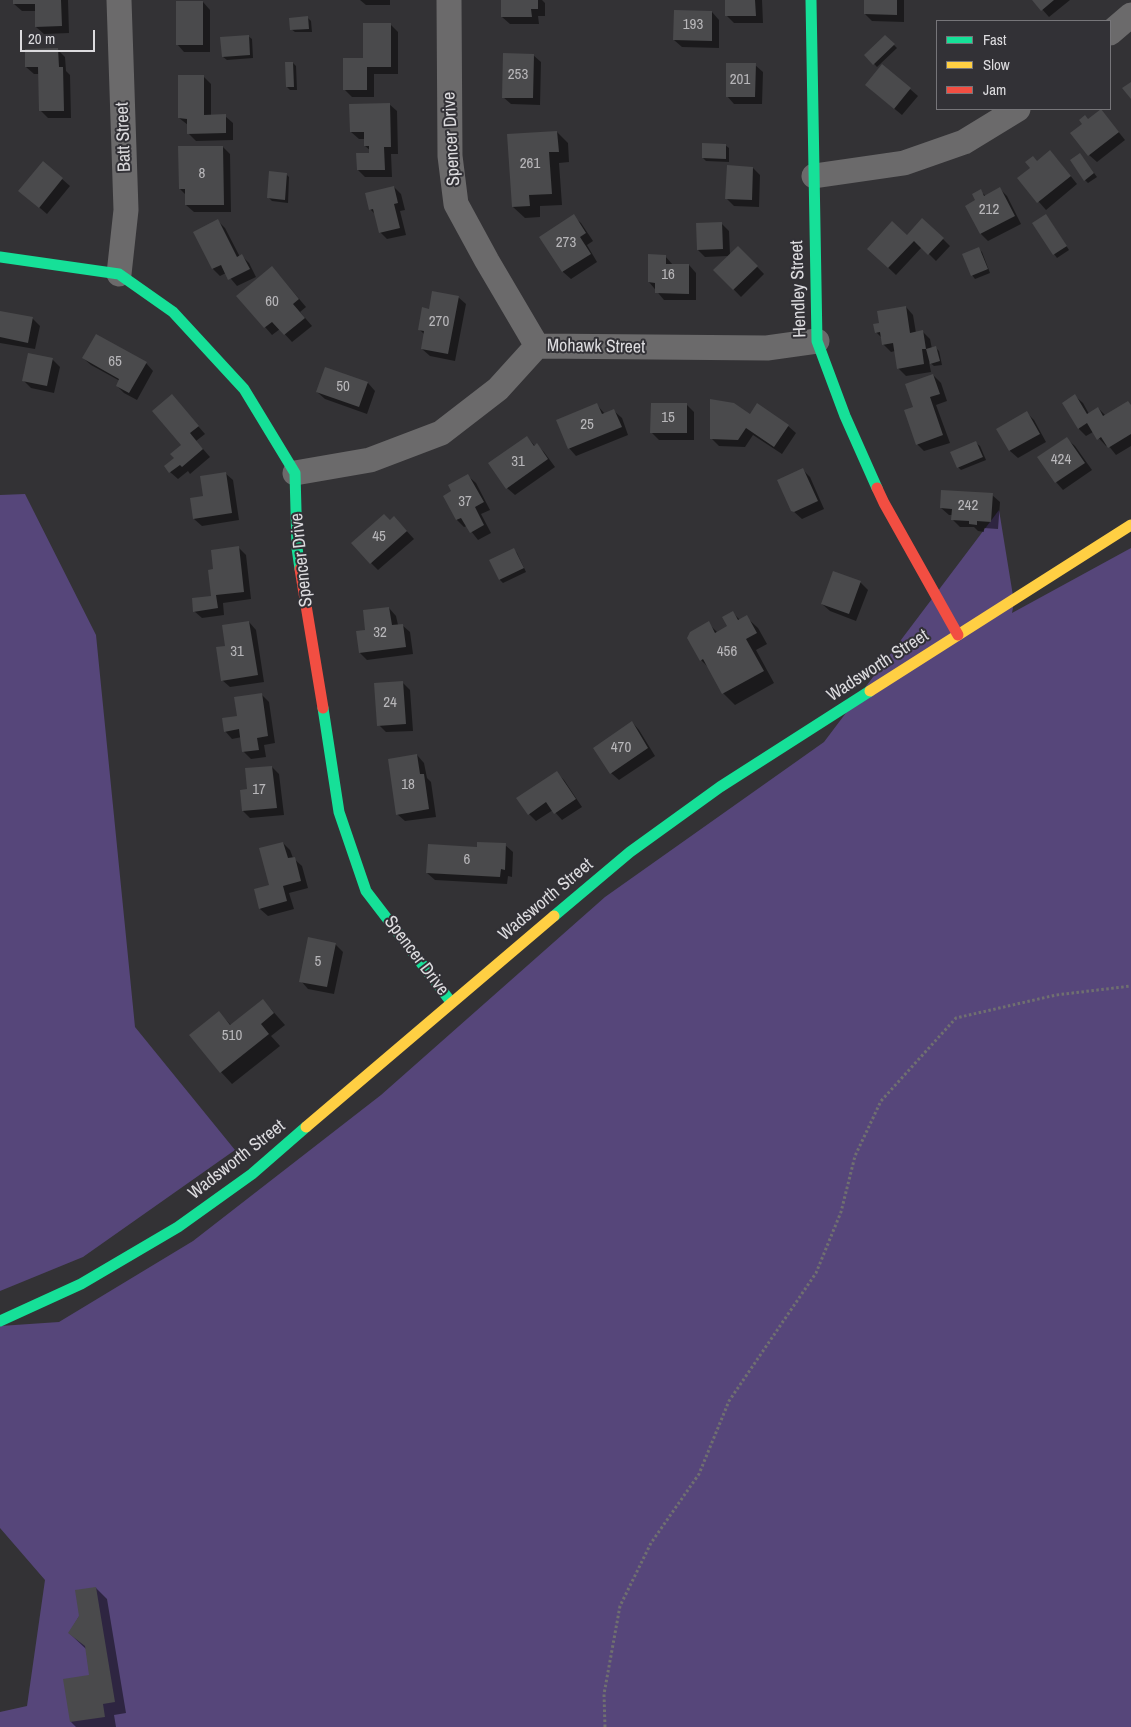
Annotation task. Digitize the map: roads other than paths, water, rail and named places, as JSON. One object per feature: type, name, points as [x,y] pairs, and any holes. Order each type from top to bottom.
[{"type":"street","name":"Batt Street","points":[[119,0],[126,210],[119,274]]},
{"type":"street","name":"Spencer Drive","points":[[449,0],[450,156],[456,204],[486,261],[537,346]]},
{"type":"street","name":"Hendley Street","points":[[811,0],[816,341],[844,416],[884,503],[958,635]]},
{"type":"street","points":[[1111,32],[1131,15]]},
{"type":"street","points":[[814,176],[904,163],[964,142],[1016,110]]},
{"type":"street","name":"Spencer Drive","points":[[0,257],[119,274],[173,312],[244,389],[295,473],[297,548],[339,812],[366,891],[451,1002]]},
{"type":"street","name":"Mohawk Street","points":[[295,473],[370,460],[441,433],[498,388],[537,346],[767,348],[816,341]]},
{"type":"street","name":"Wadsworth Street","points":[[0,1321],[81,1284],[178,1228],[252,1174],[451,1002],[630,852],[720,788],[1131,525]]}]
